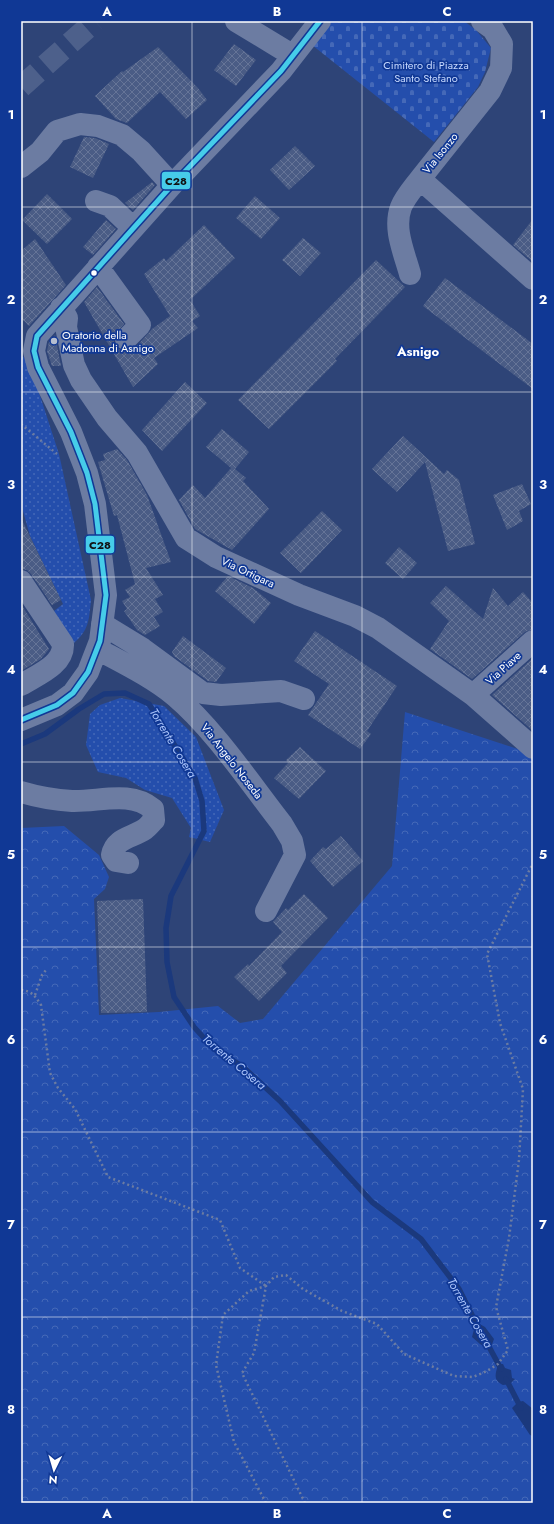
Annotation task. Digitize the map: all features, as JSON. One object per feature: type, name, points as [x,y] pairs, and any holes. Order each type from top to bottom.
[{"type":"street","points":[[236,21],[292,55]]},
{"type":"street","points":[[21,720],[57,705],[73,693],[88,672],[100,641],[106,594],[95,504],[87,474],[71,432],[38,367],[34,351],[37,336],[172,185],[281,71],[320,21]]},
{"type":"street","name":"Via Isonzo","points":[[482,21],[493,29],[502,44],[501,68],[490,91],[420,179],[533,279]]},
{"type":"street","points":[[21,167],[40,152],[57,130],[80,124],[98,126],[122,135],[141,150],[172,185]]},
{"type":"street","points":[[410,274],[399,236],[398,218],[401,206],[420,179]]},
{"type":"street","points":[[96,201],[110,206],[133,228]]},
{"type":"street","points":[[98,267],[140,326],[126,339]]},
{"type":"street","name":"Via Ortigara","points":[[61,308],[67,318],[66,327],[74,365],[81,380],[107,418],[137,453],[186,538],[216,557],[299,595],[355,616],[378,628],[473,695],[533,748]]},
{"type":"street","points":[[21,581],[63,644],[63,650],[57,662],[21,685]]},
{"type":"street","points":[[102,624],[142,648],[203,693],[221,695],[281,691],[304,699]]},
{"type":"street","name":"Via Piave","points":[[473,695],[533,642]]},
{"type":"street","name":"Via Angelo Noseda","points":[[97,649],[130,666],[174,696],[204,725],[282,824],[292,841],[295,855],[266,911]]},
{"type":"street","points":[[21,792],[39,798],[73,801],[126,798],[145,802],[153,809],[154,820],[146,829],[122,840],[113,847],[112,855],[116,861],[128,863]]},
{"type":"path","points":[[305,1503],[242,1373],[254,1353],[266,1286],[274,1277],[286,1275],[303,1289],[342,1310],[376,1324],[404,1354],[454,1376],[473,1377],[487,1371],[498,1364],[508,1350],[496,1306],[509,1238],[519,1160],[523,1090],[500,1023],[487,954],[533,863]]},
{"type":"path","points":[[35,995],[42,975],[46,970]]},
{"type":"path","points":[[21,990],[27,990],[35,995],[41,1005],[50,1073],[58,1088],[75,1109],[108,1177],[220,1220],[240,1268],[266,1286]]},
{"type":"path","points":[[266,1286],[249,1291],[223,1315],[216,1365],[234,1442],[266,1503]]},
{"type":"green space","name":"Cimitero di Piazza Santo Stefano","points":[[331,21],[464,21],[476,30],[491,48],[485,72],[478,87],[434,142],[312,45]]},
{"type":"green space","points":[[21,353],[31,368],[59,454],[91,600],[87,624],[83,634],[74,643],[54,611],[63,604],[30,536],[21,504]]},
{"type":"green space","points":[[120,698],[164,706],[196,737],[224,810],[210,842],[189,837],[191,828],[172,798],[145,790],[126,778],[98,772],[86,745],[90,714],[100,705]]},
{"type":"green space","points":[[405,712],[533,754],[533,1503],[21,1503],[21,828],[64,826],[99,855],[109,877],[105,889],[94,899],[99,1015],[159,1012],[218,1006],[240,1023],[263,1019],[392,866]]},
{"type":"shaded area","points":[[476,1322],[485,1327],[494,1339],[490,1350],[472,1337]]},
{"type":"shaded area","points":[[498,1364],[503,1364],[505,1368],[511,1370],[512,1378],[515,1379],[510,1384],[503,1385],[497,1381],[496,1373]]},
{"type":"shaded area","points":[[523,1401],[533,1409],[533,1436],[530,1435],[512,1408],[518,1402]]},
{"type":"building","points":[[234,44],[256,60],[236,86],[214,70]]},
{"type":"building","points":[[158,47],[198,88],[207,100],[186,119],[160,92],[127,123],[116,119],[95,96],[122,71],[123,72]]},
{"type":"building","points":[[84,137],[95,138],[109,144],[93,178],[70,167]]},
{"type":"building","points":[[295,146],[315,166],[289,190],[270,170]]},
{"type":"building","points":[[152,182],[155,185],[133,210],[125,203]]},
{"type":"building","points":[[47,194],[72,219],[47,244],[22,220]]},
{"type":"building","points":[[255,196],[280,218],[261,239],[236,218]]},
{"type":"building","points":[[533,219],[533,262],[513,245]]},
{"type":"building","points":[[106,220],[116,229],[93,255],[83,247]]},
{"type":"building","points":[[204,225],[235,258],[190,300],[200,316],[192,321],[198,328],[154,358],[158,364],[133,387],[84,302],[97,287],[124,324],[114,335],[114,342],[117,348],[123,351],[129,351],[135,348],[152,329],[170,316],[144,274],[164,258],[166,261]]},
{"type":"building","points":[[303,238],[321,253],[300,276],[282,260]]},
{"type":"building","points":[[35,239],[66,285],[29,326],[21,318],[21,251]]},
{"type":"building","points":[[376,260],[405,287],[335,359],[337,361],[269,429],[238,400]]},
{"type":"building","points":[[445,278],[533,344],[533,389],[423,306]]},
{"type":"building","points":[[55,335],[61,366],[52,366],[47,351],[49,342]]},
{"type":"building","points":[[185,382],[207,403],[162,451],[142,430]]},
{"type":"building","points":[[222,429],[249,452],[235,469],[246,478],[243,481],[269,509],[232,550],[195,529],[179,500],[193,485],[205,498],[231,468],[206,447]]},
{"type":"building","points":[[403,436],[444,474],[447,470],[459,480],[475,544],[448,551],[425,462],[397,492],[372,469]]},
{"type":"building","points":[[117,449],[127,460],[147,495],[171,562],[146,568],[163,595],[155,599],[163,612],[154,617],[160,626],[145,635],[137,630],[124,611],[127,609],[122,601],[130,597],[125,590],[135,584],[117,515],[114,516],[98,462],[105,460],[103,454]]},
{"type":"building","points":[[522,484],[531,504],[519,511],[523,521],[507,530],[493,495]]},
{"type":"building","points":[[322,511],[342,530],[301,573],[280,553]]},
{"type":"building","points":[[21,518],[61,600],[52,605],[31,574],[27,570],[21,569]]},
{"type":"building","points":[[399,547],[417,563],[403,579],[385,563]]},
{"type":"building","points":[[228,576],[253,588],[271,603],[254,624],[215,591]]},
{"type":"building","points":[[446,586],[483,619],[493,588],[508,606],[523,592],[532,602],[533,629],[525,632],[472,679],[430,649],[449,621],[430,603]]},
{"type":"building","points":[[21,604],[49,649],[41,659],[21,671]]},
{"type":"building","points":[[315,631],[397,686],[367,731],[371,734],[360,749],[308,715],[329,684],[294,661]]},
{"type":"building","points":[[183,636],[226,668],[216,682],[208,681],[174,656],[172,652]]},
{"type":"building","points":[[533,658],[533,731],[492,695]]},
{"type":"building","points":[[300,747],[326,771],[299,799],[274,778],[288,763],[286,760]]},
{"type":"building","points":[[341,836],[363,861],[333,887],[310,861],[323,847],[326,849]]},
{"type":"building","points":[[304,894],[328,918],[281,966],[287,973],[259,1001],[234,977],[248,964],[249,966],[282,932],[273,922],[286,908],[288,910]]},
{"type":"building","points":[[143,899],[147,1012],[101,1013],[97,901]]},
{"type":"waterway","name":"Torrente Cosera","points":[[21,744],[45,734],[79,709],[104,694],[125,693],[149,704],[195,778],[202,801],[204,831],[171,896],[166,928],[167,962],[174,997],[194,1027],[214,1049],[242,1066],[280,1101],[372,1202],[421,1239],[459,1289],[479,1329]]},
{"type":"waterway","name":"Torrente Cosera","points":[[487,1343],[501,1369]]},
{"type":"waterway","name":"Torrente Cosera","points":[[506,1379],[521,1408]]},
{"type":"tunnel","points":[[21,87],[95,21]]},
{"type":"transit line","name":"C28","points":[[21,720],[57,705],[73,693],[88,672],[100,641],[106,595],[95,504],[87,473],[71,432],[38,367],[34,351],[37,336],[172,185],[281,71],[320,21]]},
{"type":"place","name":"Oratorio della Madonna di Asnigo","points":[[54,341]]},
{"type":"district","name":"Asnigo","points":[[418,351]]}]
